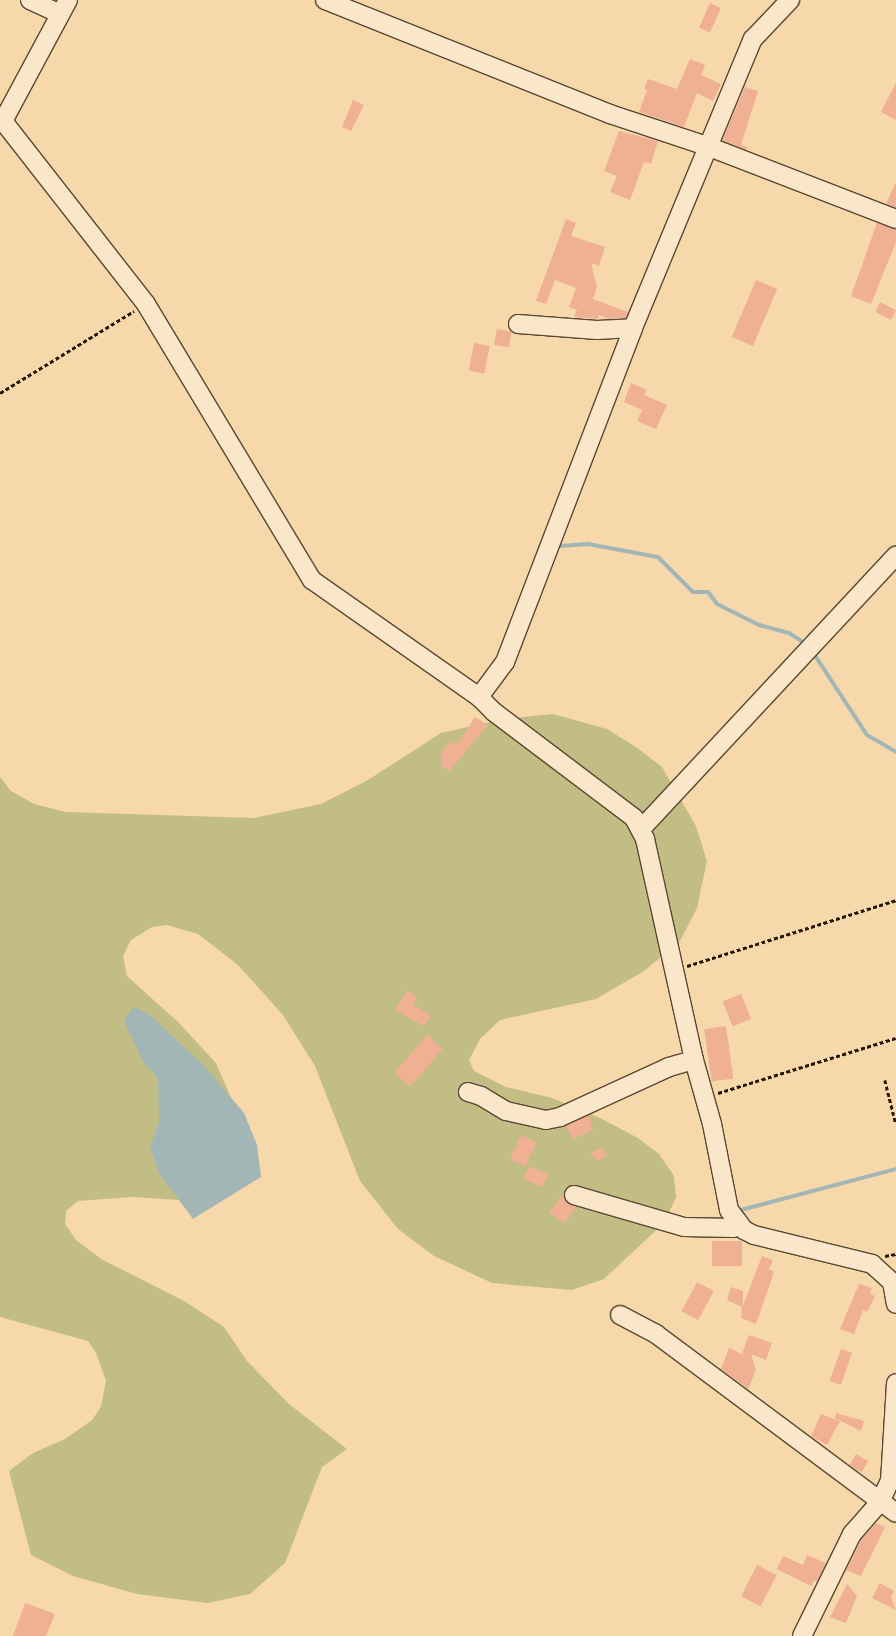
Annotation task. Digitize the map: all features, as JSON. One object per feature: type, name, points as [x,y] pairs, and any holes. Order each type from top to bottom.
[{"type":"street","points":[[30,0],[64,7],[2,123],[146,304],[312,580],[479,697],[494,712],[634,818],[641,829],[729,1210],[738,1222],[754,1236],[872,1264],[892,1282],[896,1304]]},
{"type":"street","points":[[325,0],[610,114],[707,146],[896,220]]},
{"type":"street","points":[[766,22],[765,10],[770,0]]},
{"type":"street","points":[[479,697],[505,662],[633,328],[707,146],[754,39],[766,22],[790,0]]},
{"type":"street","points":[[518,324],[597,330],[633,328]]},
{"type":"street","points":[[641,829],[896,556]]},
{"type":"street","points":[[468,1092],[482,1096],[506,1111],[546,1120],[560,1117],[669,1067],[694,1060]]},
{"type":"street","points":[[574,1195],[684,1227],[733,1228],[738,1222]]},
{"type":"street","points":[[620,1315],[656,1334],[896,1513]]},
{"type":"street","points":[[802,1636],[852,1534],[880,1502],[890,1481],[896,1383]]},
{"type":"path","points":[[0,393],[146,304]]},
{"type":"path","points":[[673,969],[705,962],[896,900]]},
{"type":"path","points":[[704,1097],[896,1038]]},
{"type":"path","points":[[885,1080],[896,1124]]},
{"type":"shaded area","points":[[553,714],[607,729],[636,747],[662,767],[696,826],[707,861],[697,908],[680,941],[644,971],[596,999],[500,1020],[480,1039],[469,1060],[474,1071],[506,1087],[552,1098],[600,1118],[638,1138],[659,1154],[674,1176],[676,1197],[665,1222],[604,1279],[572,1290],[492,1283],[434,1256],[398,1229],[360,1181],[315,1066],[283,1015],[238,965],[198,934],[167,925],[152,927],[131,940],[123,956],[127,976],[178,1022],[216,1063],[243,1125],[246,1182],[234,1194],[206,1202],[133,1197],[78,1201],[66,1211],[65,1224],[76,1240],[101,1259],[184,1301],[224,1327],[247,1361],[289,1404],[347,1449],[322,1467],[285,1563],[250,1594],[208,1603],[137,1594],[73,1576],[31,1555],[9,1471],[33,1453],[65,1439],[92,1420],[101,1407],[106,1381],[96,1353],[88,1341],[0,1317],[0,777],[11,791],[34,804],[66,812],[254,818],[321,804],[368,780],[441,733],[504,719]]},
{"type":"shaded area","points":[[133,1007],[149,1014],[208,1070],[244,1113],[257,1145],[261,1177],[193,1219],[159,1173],[150,1147],[159,1122],[158,1079],[143,1061],[124,1021]]},
{"type":"building","points":[[710,3],[721,8],[710,33],[699,28]]},
{"type":"building","points":[[690,59],[705,65],[701,75],[721,84],[713,101],[697,93],[684,127],[639,112],[647,90],[644,89],[648,79],[677,89]]},
{"type":"building","points":[[896,83],[896,120],[881,112]]},
{"type":"building","points":[[745,87],[758,91],[741,145],[747,147],[746,150],[722,141]]},
{"type":"building","points":[[353,100],[364,105],[351,131],[342,127]]},
{"type":"building","points":[[619,131],[658,141],[651,164],[644,162],[630,200],[610,192],[617,176],[604,171]]},
{"type":"building","points":[[896,182],[896,208],[886,204]]},
{"type":"building","points":[[566,219],[576,223],[571,236],[605,247],[599,266],[591,263],[597,287],[593,299],[628,312],[626,318],[609,319],[599,315],[598,319],[574,317],[577,310],[569,307],[576,288],[555,280],[546,304],[536,301]]},
{"type":"building","points":[[877,223],[896,229],[896,242],[871,304],[851,296]]},
{"type":"building","points":[[756,280],[777,289],[753,346],[732,337]]},
{"type":"building","points":[[880,302],[896,310],[891,320],[875,312]]},
{"type":"building","points":[[497,329],[512,332],[509,348],[494,345]]},
{"type":"building","points":[[474,343],[490,346],[484,374],[469,370]]},
{"type":"building","points":[[631,383],[647,390],[644,395],[667,405],[656,429],[637,421],[642,410],[624,402]]},
{"type":"building","points":[[475,717],[488,725],[449,771],[442,767],[441,753],[450,741],[454,745],[461,739]]},
{"type":"building","points":[[407,990],[417,998],[413,1004],[431,1016],[424,1026],[395,1010]]},
{"type":"building","points":[[741,994],[751,1019],[733,1027],[722,1001]]},
{"type":"building","points":[[726,1026],[733,1078],[712,1082],[704,1029]]},
{"type":"building","points":[[427,1035],[443,1049],[410,1087],[394,1073]]},
{"type":"building","points":[[589,1115],[593,1130],[573,1139],[566,1126]]},
{"type":"building","points":[[521,1135],[537,1142],[526,1167],[510,1160]]},
{"type":"building","points":[[603,1147],[607,1156],[597,1161],[590,1153]]},
{"type":"building","points":[[529,1166],[548,1174],[543,1187],[524,1179]]},
{"type":"building","points":[[561,1196],[576,1207],[565,1223],[549,1212]]},
{"type":"building","points":[[712,1241],[742,1241],[742,1266],[712,1266]]},
{"type":"building","points":[[762,1256],[773,1260],[769,1269],[774,1272],[756,1324],[741,1318],[742,1307],[727,1300],[731,1287],[743,1291],[743,1306]]},
{"type":"building","points":[[697,1282],[714,1291],[698,1320],[682,1311]]},
{"type":"building","points":[[859,1284],[872,1288],[870,1294],[875,1296],[867,1312],[863,1310],[854,1334],[840,1329]]},
{"type":"building","points":[[749,1335],[772,1343],[766,1360],[751,1354],[756,1370],[748,1389],[721,1369],[729,1348],[742,1354]]},
{"type":"building","points":[[841,1349],[852,1353],[841,1385],[829,1381]]},
{"type":"building","points":[[836,1413],[864,1421],[861,1431],[835,1418]]},
{"type":"building","points":[[821,1414],[840,1421],[827,1445],[811,1436]]},
{"type":"building","points":[[856,1454],[868,1461],[862,1472],[850,1465]]},
{"type":"building","points":[[876,1523],[885,1527],[861,1576],[846,1570],[861,1540]]},
{"type":"building","points":[[807,1555],[826,1563],[817,1582],[814,1580],[811,1586],[777,1569],[783,1556],[803,1565]]},
{"type":"building","points":[[757,1565],[777,1575],[761,1606],[741,1596]]},
{"type":"building","points":[[880,1583],[894,1591],[891,1597],[896,1610],[872,1598]]},
{"type":"building","points":[[847,1584],[857,1596],[846,1623],[830,1617]]},
{"type":"building","points":[[25,1603],[55,1614],[46,1636],[13,1636]]},
{"type":"waterway","points":[[561,546],[588,544],[658,557],[693,592],[708,592],[717,604],[759,625],[789,633],[806,644]]},
{"type":"waterway","points":[[812,651],[867,735],[896,752]]},
{"type":"waterway","points":[[737,1211],[896,1169]]}]
